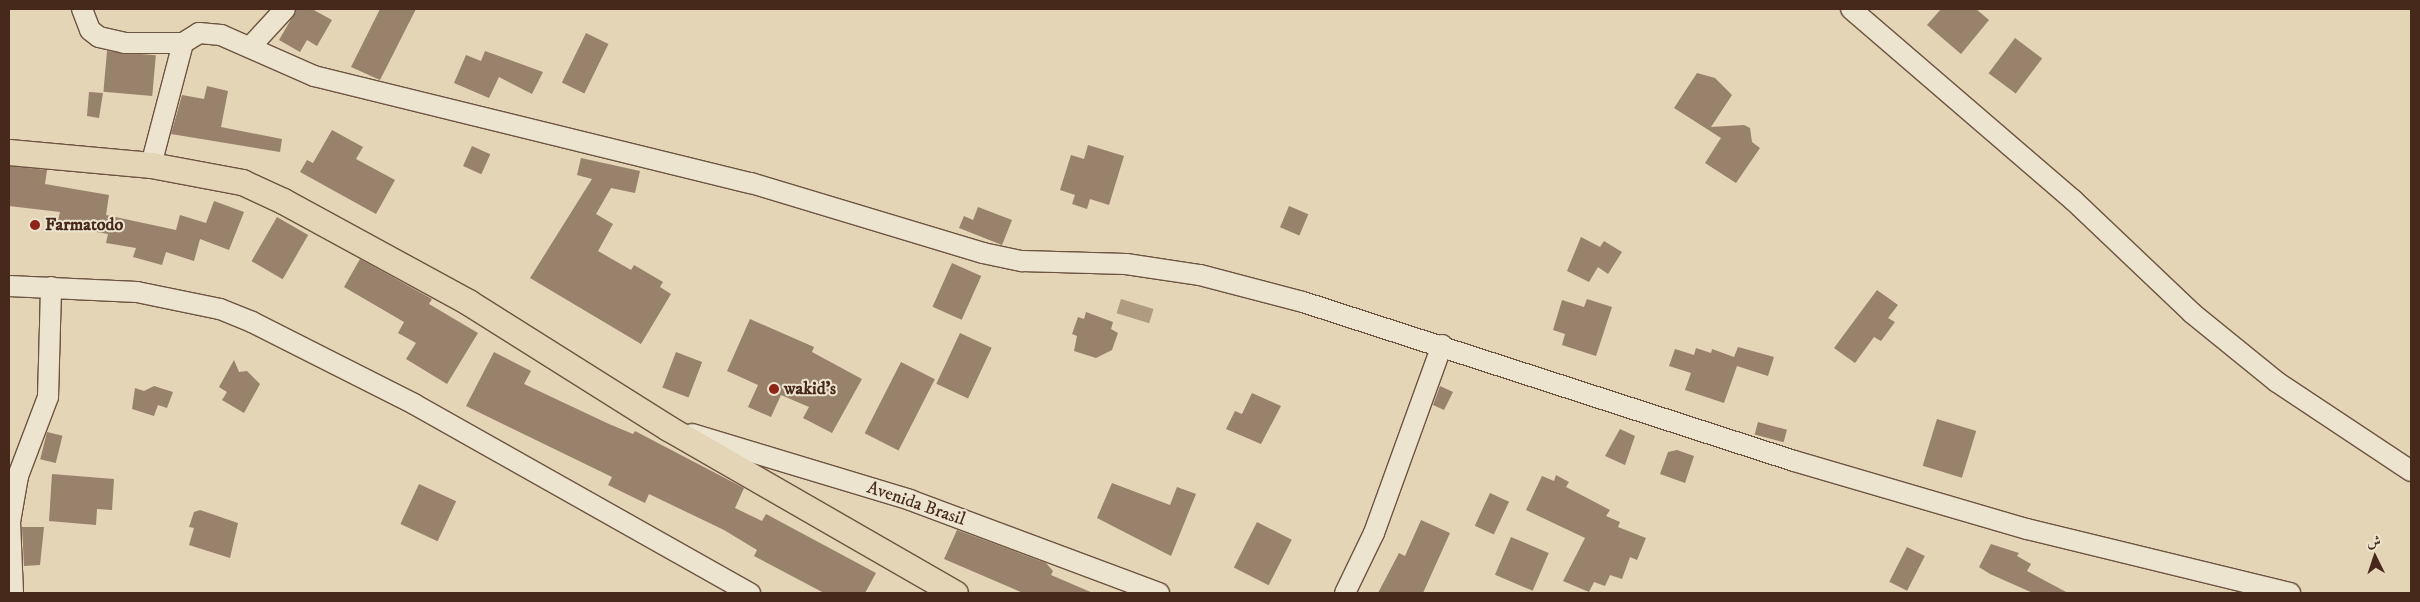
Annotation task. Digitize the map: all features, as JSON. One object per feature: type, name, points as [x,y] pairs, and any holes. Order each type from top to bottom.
[{"type":"main road","points":[[9,152],[151,165],[242,182],[338,227],[555,354],[668,428],[955,593]]},
{"type":"street","points":[[82,9],[90,30],[99,37],[124,43],[183,44],[208,33],[252,46],[314,76],[750,183],[983,253],[1022,261],[1126,264],[1200,275],[1442,345],[1813,467],[2028,529],[2290,593]]},
{"type":"street","points":[[252,46],[285,9]]},
{"type":"street","points":[[1851,9],[2073,200],[2192,313],[2277,382],[2411,471]]},
{"type":"street","points":[[151,165],[183,44]]},
{"type":"street","points":[[9,286],[144,294],[220,309],[252,322],[414,404],[750,593]]},
{"type":"street","points":[[13,593],[10,522],[18,476],[48,397],[51,287]]},
{"type":"street","points":[[1345,593],[1374,532],[1442,345]]},
{"type":"street","name":"Avenida Brasil","points":[[668,428],[910,500],[1159,593]]},
{"type":"shaded area","points":[[1121,299],[1154,309],[1149,323],[1117,313]]},
{"type":"building","points":[[297,9],[312,9],[332,20],[317,46],[307,40],[300,52],[279,40]]},
{"type":"building","points":[[380,9],[416,9],[380,80],[351,67]]},
{"type":"building","points":[[1941,9],[1976,9],[1989,20],[1961,54],[1927,25]]},
{"type":"building","points":[[586,33],[608,44],[584,93],[562,82]]},
{"type":"building","points":[[2015,38],[2042,58],[2016,94],[1989,73]]},
{"type":"building","points":[[107,51],[156,55],[152,96],[103,92]]},
{"type":"building","points":[[485,51],[543,72],[532,94],[499,77],[489,98],[454,83],[466,55],[481,61]]},
{"type":"building","points":[[1697,73],[1715,78],[1732,95],[1711,127],[1744,125],[1750,128],[1752,142],[1760,148],[1736,183],[1705,163],[1721,138],[1674,108]]},
{"type":"building","points":[[207,86],[228,91],[221,127],[282,139],[280,152],[171,134],[182,95],[204,99]]},
{"type":"building","points":[[89,92],[103,93],[99,118],[87,116]]},
{"type":"building","points":[[332,130],[363,147],[356,159],[395,180],[376,214],[300,172],[307,160],[313,163]]},
{"type":"building","points":[[1088,145],[1124,156],[1109,205],[1090,199],[1087,209],[1072,204],[1075,195],[1060,190],[1071,155],[1084,159]]},
{"type":"building","points":[[472,146],[490,154],[481,174],[463,166]]},
{"type":"building","points":[[581,158],[640,171],[635,193],[611,188],[596,214],[613,224],[598,251],[631,270],[634,265],[663,282],[660,287],[671,294],[641,344],[530,278],[592,179],[577,175]]},
{"type":"building","points":[[9,166],[47,170],[45,184],[109,195],[106,215],[176,230],[180,215],[206,223],[214,201],[244,212],[229,250],[200,239],[194,261],[166,252],[162,265],[133,257],[136,248],[106,243],[108,234],[57,225],[60,212],[9,206]]},
{"type":"building","points":[[1289,206],[1308,214],[1299,235],[1280,227]]},
{"type":"building","points":[[978,207],[1012,220],[1002,245],[959,228],[964,216],[973,220]]},
{"type":"building","points":[[277,217],[308,235],[283,279],[252,261]]},
{"type":"building","points":[[1581,237],[1600,247],[1604,241],[1622,252],[1608,274],[1598,267],[1589,282],[1567,271]]},
{"type":"building","points":[[360,259],[432,299],[429,304],[478,333],[447,384],[406,359],[416,343],[398,333],[404,322],[344,287]]},
{"type":"building","points":[[952,263],[981,276],[962,320],[932,307]]},
{"type":"building","points":[[1877,290],[1898,305],[1888,318],[1895,322],[1881,341],[1874,337],[1855,363],[1834,348]]},
{"type":"building","points":[[1587,299],[1612,307],[1596,356],[1562,345],[1565,334],[1553,330],[1562,300],[1584,307]]},
{"type":"building","points":[[1086,312],[1113,322],[1111,329],[1118,333],[1112,350],[1096,358],[1074,351],[1077,336],[1072,334],[1078,317],[1084,319]]},
{"type":"building","points":[[750,319],[814,347],[812,352],[862,379],[832,433],[803,418],[809,407],[781,395],[771,417],[748,407],[758,385],[727,371]]},
{"type":"building","points":[[960,333],[992,348],[968,399],[936,384]]},
{"type":"building","points":[[1738,347],[1774,357],[1768,376],[1737,366],[1724,403],[1685,390],[1691,373],[1669,366],[1675,349],[1694,355],[1696,348],[1711,353],[1712,349],[1734,357]]},
{"type":"building","points":[[494,352],[531,371],[524,384],[609,424],[633,434],[635,431],[744,488],[735,508],[762,521],[766,514],[876,573],[865,593],[824,593],[754,556],[757,550],[724,530],[649,494],[645,503],[608,485],[612,477],[466,406]]},
{"type":"building","points":[[676,352],[702,362],[689,398],[662,387]]},
{"type":"building","points":[[234,360],[239,372],[247,371],[260,384],[244,413],[222,400],[227,392],[219,387]]},
{"type":"building","points":[[901,362],[935,379],[899,451],[865,433]]},
{"type":"building","points":[[154,386],[173,392],[167,408],[158,405],[154,416],[132,409],[135,388],[144,391]]},
{"type":"building","points":[[1440,386],[1453,392],[1444,410],[1433,405]]},
{"type":"building","points":[[1252,393],[1281,406],[1261,444],[1226,429],[1235,411],[1242,414]]},
{"type":"building","points":[[1937,419],[1976,431],[1962,478],[1923,466]]},
{"type":"building","points":[[1758,422],[1787,430],[1784,442],[1755,435]]},
{"type":"building","points":[[1620,429],[1635,436],[1625,465],[1605,456]]},
{"type":"building","points":[[47,432],[63,436],[56,463],[40,459]]},
{"type":"building","points":[[1677,450],[1694,456],[1685,483],[1660,474],[1668,452]]},
{"type":"building","points":[[52,474],[114,479],[112,510],[97,509],[96,525],[49,521]]},
{"type":"building","points":[[1556,475],[1569,482],[1566,487],[1610,510],[1606,516],[1620,522],[1618,527],[1646,538],[1637,560],[1630,557],[1622,579],[1610,575],[1605,586],[1594,582],[1589,592],[1563,581],[1585,538],[1526,510],[1542,476],[1554,481]]},
{"type":"building","points":[[1112,483],[1170,505],[1177,487],[1196,494],[1171,556],[1097,518]]},
{"type":"building","points":[[419,484],[456,501],[438,541],[400,524]]},
{"type":"building","points":[[1490,493],[1509,502],[1494,535],[1475,526]]},
{"type":"building","points":[[200,510],[238,523],[230,558],[189,545],[194,528],[189,527],[194,512]]},
{"type":"building","points":[[1421,520],[1450,533],[1423,593],[1378,593],[1399,553],[1405,556]]},
{"type":"building","points":[[1257,522],[1292,540],[1269,585],[1234,567]]},
{"type":"building","points":[[22,527],[44,527],[40,565],[24,566]]},
{"type":"building","points":[[957,530],[1046,563],[1053,571],[1051,575],[1093,593],[1023,593],[944,559]]},
{"type":"building","points":[[1511,537],[1549,553],[1533,591],[1495,575]]},
{"type":"building","points":[[1991,544],[2019,553],[2017,556],[2031,564],[2027,571],[2068,593],[2033,593],[1990,574],[1979,567]]},
{"type":"building","points":[[1907,547],[1925,556],[1907,591],[1889,582]]},
{"type":"place","name":"Farmatodo","points":[[35,225]]},
{"type":"place","name":"wakid's","points":[[774,389]]}]
